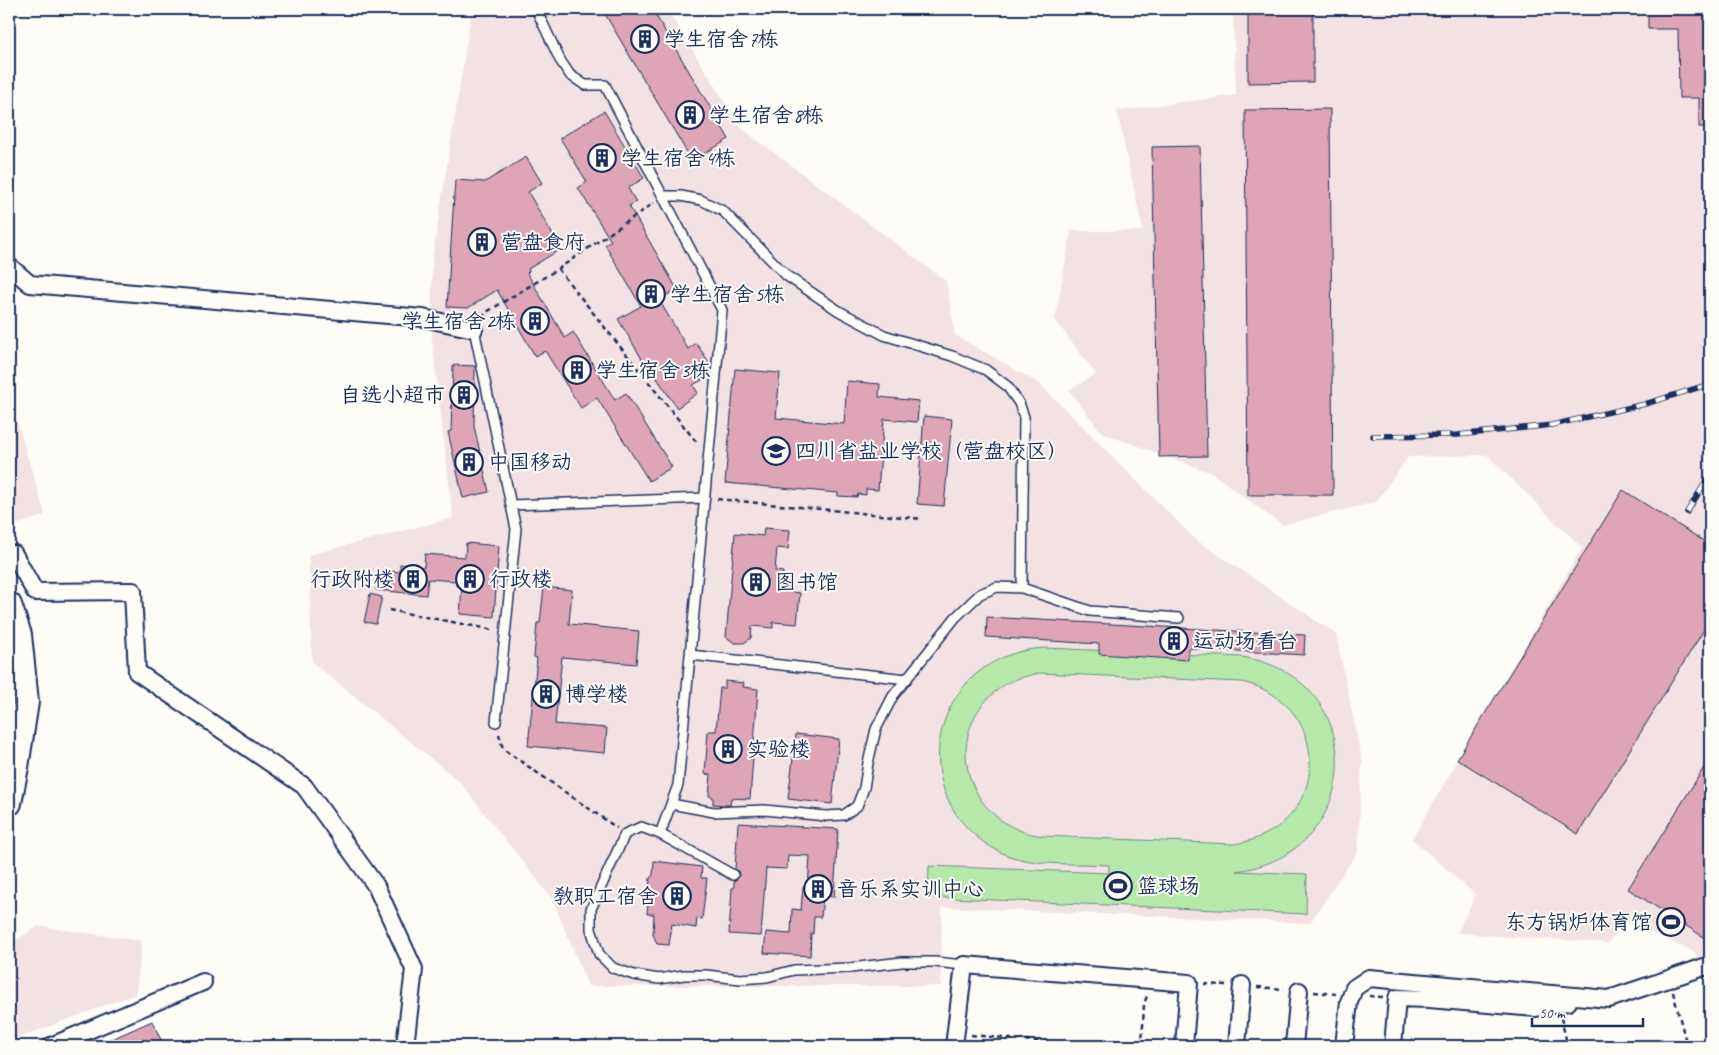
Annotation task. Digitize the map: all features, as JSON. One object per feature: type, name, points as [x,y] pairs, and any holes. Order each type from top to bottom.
[{"type":"main road","points":[[9,605],[19,636],[26,702],[13,766],[9,803]]},
{"type":"street","points":[[9,266],[30,284],[423,318],[474,329]]},
{"type":"street","points":[[9,555],[14,554],[35,592],[133,591],[137,672],[304,786],[376,886],[414,969],[405,1046]]},
{"type":"street","points":[[955,1040],[964,965],[1189,983],[1184,1046]]},
{"type":"street","points":[[1344,1046],[1349,1002],[1354,988],[1369,978],[1609,999],[1710,965]]},
{"type":"street","points":[[51,1046],[203,982]]},
{"type":"street","points":[[1237,1046],[1242,985]]},
{"type":"street","points":[[1294,1046],[1299,991]]},
{"type":"street","points":[[1392,1046],[1397,998],[1536,1008],[1586,998]]},
{"type":"lane","points":[[536,9],[560,60],[570,75],[585,84],[605,84],[722,310],[678,785],[660,834]]},
{"type":"lane","points":[[663,196],[681,196],[701,200],[723,211],[787,276],[839,311],[884,335],[952,356],[986,370],[1007,386],[1019,403],[1024,417],[1022,588]]},
{"type":"lane","points":[[474,329],[516,529],[496,722]]},
{"type":"lane","points":[[511,506],[705,498]]},
{"type":"lane","points":[[671,804],[714,812],[764,810],[826,816],[844,815],[857,806],[864,788],[876,729],[893,696],[955,618],[980,594],[998,587],[1022,588],[1090,611],[1179,618]]},
{"type":"lane","points":[[690,655],[907,679]]},
{"type":"lane","points":[[733,875],[660,834],[641,828],[626,834],[591,909],[591,929],[600,954],[613,968],[634,975],[659,979],[684,975],[706,975],[740,979],[767,978],[794,970],[850,968],[902,962],[935,962],[964,965]]},
{"type":"path","points":[[474,329],[486,313],[558,268],[663,196]]},
{"type":"path","points":[[558,268],[709,457]]},
{"type":"path","points":[[705,498],[923,519]]},
{"type":"path","points":[[389,610],[505,632]]},
{"type":"path","points":[[496,722],[503,749],[626,834]]},
{"type":"path","points":[[1670,978],[1687,1046]]},
{"type":"path","points":[[1142,1046],[1144,1004],[1152,980]]},
{"type":"path","points":[[1189,983],[1242,985],[1397,998]]},
{"type":"path","points":[[1558,1004],[1567,1043],[1570,1046]]},
{"type":"path","points":[[955,1040],[1086,1046]]},
{"type":"shaded area","name":"四川省盐业学校（营盘校区）","points":[[472,9],[667,9],[741,128],[946,281],[955,335],[1040,384],[1196,540],[1336,634],[1362,761],[1358,851],[1310,923],[942,907],[941,986],[588,986],[553,900],[459,781],[312,662],[309,555],[453,518],[432,339],[432,260]]},
{"type":"shaded area","points":[[1233,9],[1710,9],[1710,1006],[1695,952],[1626,922],[1608,943],[1457,933],[1476,895],[1412,839],[1582,548],[1487,455],[1408,457],[1376,502],[1282,525],[1212,473],[1102,433],[1069,390],[1096,374],[1055,320],[1071,231],[1143,231],[1117,111],[1236,95]]},
{"type":"shaded area","points":[[9,394],[45,515],[9,527]]},
{"type":"shaded area","points":[[38,926],[142,941],[136,994],[9,1041],[9,945]]},
{"type":"shaded area","points":[[965,1039],[1031,1046],[964,1046]]},
{"type":"green space","points":[[1046,648],[1242,657],[1284,671],[1314,697],[1332,729],[1337,766],[1330,802],[1311,834],[1279,858],[1236,871],[1307,874],[1306,914],[928,897],[929,866],[1109,873],[1109,865],[1039,862],[1012,857],[1000,852],[968,828],[948,799],[939,766],[941,732],[954,701],[976,674],[1007,656]],"holes":[[[1039,673],[1242,682],[1273,694],[1294,714],[1307,739],[1310,766],[1304,792],[1290,816],[1266,834],[1234,844],[1044,836],[1017,829],[994,815],[978,796],[969,773],[966,749],[971,725],[984,703],[1006,684],[1018,679]]]},
{"type":"building","points":[[602,9],[652,9],[729,139],[692,161]]},
{"type":"building","points":[[1248,9],[1313,9],[1313,82],[1248,83]]},
{"type":"building","points":[[1648,9],[1710,9],[1710,127],[1699,127],[1699,98],[1679,98],[1678,29],[1648,29]]},
{"type":"building","points":[[1330,109],[1333,495],[1248,495],[1245,110]]},
{"type":"building","points":[[604,111],[644,178],[628,188],[636,202],[629,206],[677,289],[659,300],[688,349],[696,343],[709,362],[696,371],[702,380],[693,385],[698,393],[677,408],[650,368],[648,369],[618,319],[641,306],[605,245],[611,241],[578,188],[587,182],[560,138]]},
{"type":"building","points":[[1200,146],[1207,456],[1159,457],[1152,147]]},
{"type":"building","points":[[526,157],[542,183],[528,192],[561,249],[528,269],[527,273],[565,338],[573,332],[615,400],[626,393],[672,467],[649,481],[597,398],[581,408],[545,351],[535,356],[497,290],[468,308],[447,307],[455,180],[485,182]]},
{"type":"building","points":[[453,365],[475,366],[474,426],[489,492],[463,498],[448,432],[451,431]]},
{"type":"building","points":[[735,369],[780,373],[776,418],[844,424],[847,381],[880,384],[879,397],[919,401],[917,422],[884,419],[878,490],[866,489],[866,495],[858,494],[857,497],[838,496],[838,493],[725,483]]},
{"type":"building","points":[[924,416],[952,419],[944,506],[917,504]]},
{"type":"building","points":[[1623,490],[1710,545],[1710,620],[1578,834],[1457,759]]},
{"type":"building","name":"图书馆","points":[[764,528],[790,530],[788,549],[777,548],[775,571],[783,572],[781,591],[800,593],[797,624],[773,622],[773,628],[752,626],[751,638],[744,643],[735,643],[726,637],[735,533],[763,536]]},
{"type":"building","name":"行政楼","points":[[466,543],[499,546],[494,617],[460,614],[462,586],[456,586],[456,581],[428,579],[426,595],[376,590],[378,570],[400,572],[400,564],[424,567],[425,554],[465,557]]},
{"type":"building","name":"博学楼","points":[[544,587],[572,590],[569,624],[639,631],[636,664],[562,657],[555,724],[607,728],[605,753],[528,746],[537,658],[534,657],[537,623],[540,623]]},
{"type":"building","points":[[370,594],[382,597],[376,624],[364,622]]},
{"type":"building","name":"运动场看台","points":[[987,617],[1305,635],[1304,655],[1188,648],[1188,660],[1099,654],[1099,644],[986,637]]},
{"type":"building","name":"实验楼","points":[[725,681],[744,683],[743,687],[758,689],[750,799],[731,798],[730,805],[713,804],[713,797],[709,796],[711,775],[705,774],[708,731],[716,731],[720,688],[725,688]]},
{"type":"building","points":[[796,734],[839,739],[832,804],[788,799]]},
{"type":"building","points":[[1710,758],[1710,941],[1628,889]]},
{"type":"building","name":"音乐系实训中心","points":[[738,823],[838,829],[834,897],[823,896],[821,917],[814,917],[810,956],[764,953],[766,932],[791,934],[792,909],[801,910],[803,887],[808,887],[810,856],[788,855],[787,869],[766,868],[761,936],[729,934],[732,888],[734,888],[734,881],[739,875],[735,869]]},
{"type":"building","name":"教职工宿舍","points":[[654,861],[702,867],[701,878],[707,878],[702,919],[697,918],[696,928],[672,924],[669,945],[657,944],[653,934],[654,914],[647,914],[650,878],[653,875]]},
{"type":"building","points":[[152,1021],[164,1046],[96,1046]]},
{"type":"railway","points":[[1373,436],[1458,435],[1552,425],[1645,404],[1710,384]]},
{"type":"railway","points":[[1687,512],[1710,475]]},
{"type":"place","name":"学生宿舍7栋","points":[[645,39]]},
{"type":"place","name":"学生宿舍8栋","points":[[690,115]]},
{"type":"place","name":"学生宿舍4栋","points":[[602,158]]},
{"type":"place","name":"营盘食府","points":[[482,242]]},
{"type":"place","name":"学生宿舍5栋","points":[[651,294]]},
{"type":"place","name":"学生宿舍2栋","points":[[535,321]]},
{"type":"place","name":"学生宿舍3栋","points":[[577,370]]},
{"type":"place","name":"自选小超市","points":[[464,395]]},
{"type":"place","name":"四川省盐业学校（营盘校区）","points":[[776,451]]},
{"type":"place","name":"中国移动","points":[[469,462]]},
{"type":"place","name":"行政附楼","points":[[413,579]]},
{"type":"place","name":"行政楼","points":[[470,579]]},
{"type":"place","name":"图书馆","points":[[756,582]]},
{"type":"place","name":"运动场看台","points":[[1174,641]]},
{"type":"place","name":"博学楼","points":[[546,694]]},
{"type":"place","name":"实验楼","points":[[728,749]]},
{"type":"place","name":"篮球场","points":[[1118,886]]},
{"type":"place","name":"音乐系实训中心","points":[[818,889]]},
{"type":"place","name":"教职工宿舍","points":[[677,896]]},
{"type":"place","name":"东方锅炉体育馆","points":[[1671,922]]}]
